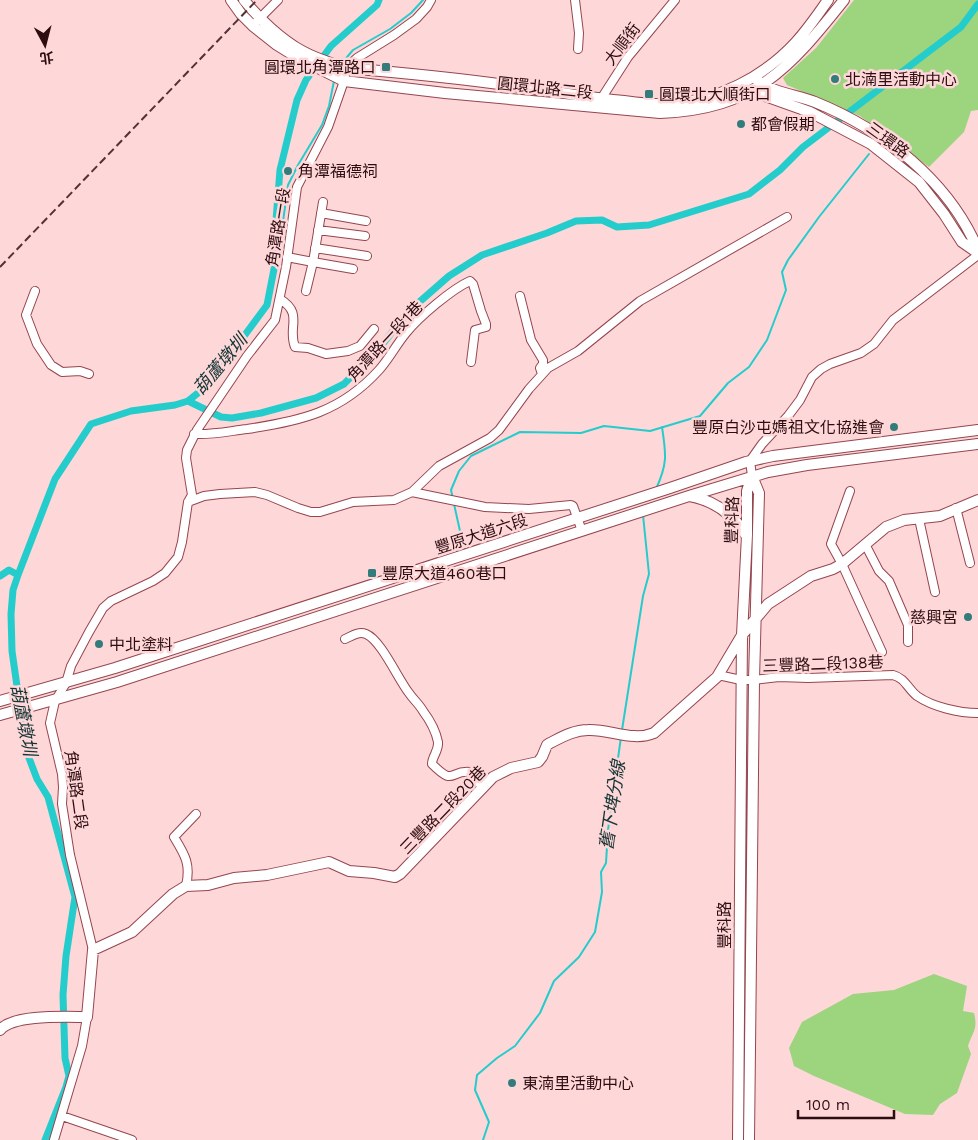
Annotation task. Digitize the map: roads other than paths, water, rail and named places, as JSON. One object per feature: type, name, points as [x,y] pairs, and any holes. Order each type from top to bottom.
[{"type":"street","name":"圓環北路二段","points":[[231,0],[252,26],[277,45],[346,68],[515,86],[601,104],[660,113],[684,111],[719,104],[751,92],[775,76],[791,62],[810,43],[844,0]]},
{"type":"street","name":"圓環北路二段","points":[[244,0],[260,18],[300,54],[344,81],[445,93],[601,104],[683,103],[708,97],[740,84],[778,59],[796,42],[828,0]]},
{"type":"street","points":[[252,26],[278,0]]},
{"type":"street","points":[[346,68],[357,58],[416,19],[431,0]]},
{"type":"street","points":[[575,0],[580,33],[578,49]]},
{"type":"street","name":"大順街","points":[[601,104],[628,57],[675,0]]},
{"type":"street","name":"角潭路一段","points":[[196,432],[247,356],[275,320],[287,257],[296,187],[328,127],[344,81],[346,68]]},
{"type":"street","name":"三環路","points":[[752,77],[762,84],[815,102],[876,134],[922,178],[962,242],[978,253]]},
{"type":"street","name":"三環路","points":[[740,84],[751,92],[810,112],[871,144],[922,178]]},
{"type":"street","points":[[306,292],[323,202]]},
{"type":"street","points":[[321,213],[366,220]]},
{"type":"street","points":[[188,502],[212,495],[255,492],[267,494],[298,508],[320,512],[353,502],[394,500],[412,492],[439,466],[490,438],[499,430],[528,389],[558,361],[578,351],[640,301],[786,217]]},
{"type":"street","points":[[318,230],[365,236]]},
{"type":"street","points":[[315,248],[367,256]]},
{"type":"street","points":[[752,476],[750,460],[800,400],[812,377],[830,364],[861,353],[874,344],[893,320],[978,253]]},
{"type":"street","points":[[287,257],[354,269]]},
{"type":"street","name":"角潭路一段1巷","points":[[196,432],[208,435],[286,424],[341,402],[354,394],[380,369],[406,332],[414,324],[454,289],[470,281],[474,284],[486,324],[486,327],[475,330],[472,362]]},
{"type":"street","points":[[35,291],[26,315],[37,344],[51,365],[62,372],[80,371],[89,374]]},
{"type":"street","points":[[520,296],[531,340],[543,360],[539,371],[542,374]]},
{"type":"street","points":[[280,299],[292,309],[294,321],[293,342],[295,347],[308,348],[326,354],[348,351],[360,346],[374,329]]},
{"type":"street","name":"豐原大道六段","points":[[2,701],[66,683],[653,494],[750,460],[799,451],[978,430]]},
{"type":"street","name":"角潭路二段","points":[[54,1140],[82,1046],[87,1016],[93,950],[70,855],[62,804],[64,787],[50,722],[55,701],[66,683],[71,666],[88,632],[103,608],[111,601],[164,574],[174,562],[182,542],[188,502],[192,495],[186,458],[187,450],[196,432]]},
{"type":"street","name":"豐原大道六段","points":[[4,715],[117,682],[752,476],[807,465],[978,444]]},
{"type":"street","name":"豐科路","points":[[738,1140],[741,680],[747,491],[752,476]]},
{"type":"street","name":"豐科路","points":[[749,1140],[754,680],[759,492],[752,476]]},
{"type":"street","points":[[850,491],[830,544],[842,564],[882,652]]},
{"type":"street","points":[[412,492],[485,507],[529,509],[571,505],[582,531]]},
{"type":"street","points":[[690,496],[704,499],[724,510],[737,521],[747,535]]},
{"type":"street","name":"三豐路二段20巷","points":[[186,886],[208,885],[234,878],[267,875],[329,862],[349,871],[397,876],[404,872],[482,787],[499,773],[538,762],[546,745],[579,731],[600,731],[635,737],[644,737],[654,732],[718,675],[742,635],[768,604],[810,576],[833,569],[842,564],[891,525],[904,520],[940,516],[978,500]]},
{"type":"street","points":[[956,508],[970,563]]},
{"type":"street","points":[[919,519],[935,592]]},
{"type":"street","points":[[865,544],[879,571],[889,582],[908,625],[908,642]]},
{"type":"street","points":[[345,639],[360,633],[372,638],[385,654],[408,691],[423,710],[434,731],[438,742],[438,749],[432,764],[443,775],[454,776],[470,772],[482,787]]},
{"type":"street","name":"三豐路二段138巷","points":[[718,675],[741,680],[754,680],[779,676],[808,678],[893,675],[901,678],[916,695],[926,701],[966,712],[978,713]]},
{"type":"street","points":[[93,950],[132,932],[172,894],[186,886],[188,864],[174,837],[196,814]]},
{"type":"street","points":[[0,1030],[4,1026],[16,1022],[39,1018],[87,1016]]},
{"type":"street","points":[[62,1116],[132,1140]]},
{"type":"waterway","name":"葫蘆墩圳","points":[[45,1140],[69,1076],[65,1058],[63,995],[66,956],[75,897],[48,797],[37,779],[26,750],[12,651],[11,614],[13,590],[55,479],[91,424],[131,411],[175,405],[188,401],[208,385],[267,305],[275,264],[273,258],[280,170],[297,100],[306,80],[331,46],[377,5],[379,0]]},
{"type":"waterway","points":[[342,63],[353,50],[390,29],[411,13],[423,0]]},
{"type":"waterway","points":[[188,401],[221,417],[232,418],[261,413],[316,398],[344,384],[381,346],[409,311],[449,276],[482,255],[576,221],[602,220],[617,227],[649,225],[749,194],[780,170],[803,147],[961,27],[978,4]]},
{"type":"waterway","points":[[275,264],[278,258],[288,185],[322,125],[329,106],[334,81]]},
{"type":"waterway","points":[[453,499],[451,490],[459,471],[471,456],[520,432],[581,433],[604,426],[650,431],[700,416],[728,383],[749,367],[767,340],[786,290],[782,272],[788,260],[869,154]]},
{"type":"waterway","name":"舊下埤分線","points":[[656,489],[663,472],[665,458],[662,427]]},
{"type":"waterway","points":[[454,504],[462,540]]},
{"type":"waterway","name":"舊下埤分線","points":[[622,730],[643,596],[649,574],[643,515]]},
{"type":"waterway","points":[[0,576],[9,570],[18,575]]},
{"type":"waterway","name":"舊下埤分線","points":[[483,1140],[489,1122],[475,1090],[477,1075],[515,1046],[540,1013],[554,981],[579,957],[595,932],[602,892],[601,872],[606,863],[608,830],[621,737]]},
{"type":"railway","points":[[0,267],[257,0]]},
{"type":"place","name":"圓環北角潭路口","points":[[386,67]]},
{"type":"place","name":"北湳里活動中心","points":[[835,79]]},
{"type":"place","name":"圓環北大順街口","points":[[649,94]]},
{"type":"place","name":"都會假期","points":[[741,124]]},
{"type":"place","name":"角潭福德祠","points":[[288,171]]},
{"type":"place","name":"豐原白沙屯媽祖文化協進會","points":[[894,427]]},
{"type":"place","name":"豐原大道460巷口","points":[[372,573]]},
{"type":"place","name":"慈興宮","points":[[968,617]]},
{"type":"place","name":"中北塗料","points":[[99,644]]},
{"type":"place","name":"東湳里活動中心","points":[[512,1083]]}]
